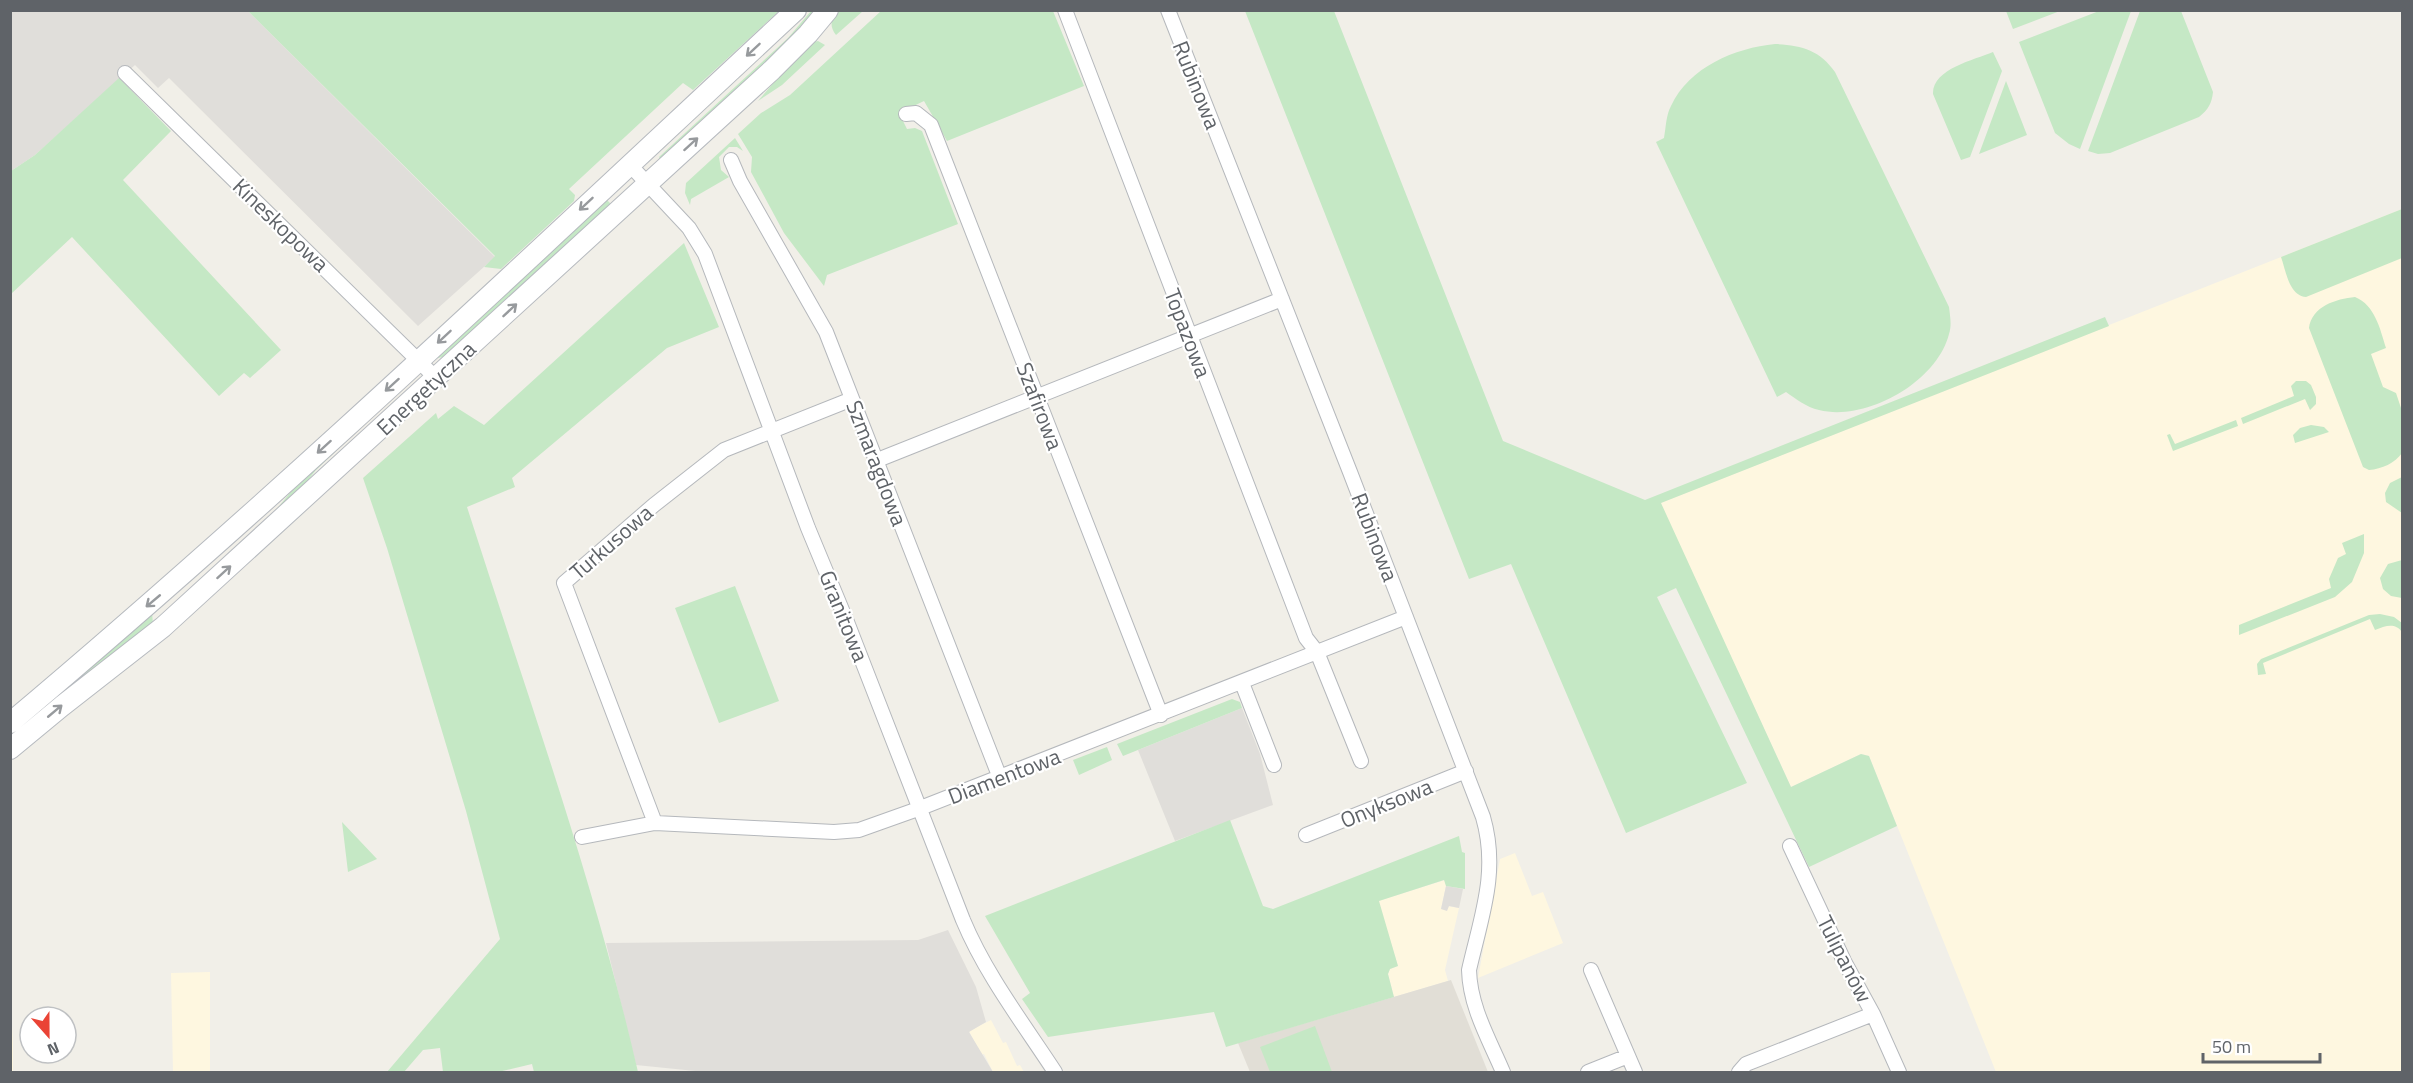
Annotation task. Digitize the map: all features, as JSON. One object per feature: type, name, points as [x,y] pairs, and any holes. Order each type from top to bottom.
[{"type":"street","name":"Energetyczna","points":[[10,723],[164,592],[419,360],[796,10]]},
{"type":"street","name":"Energetyczna","points":[[10,749],[62,705],[163,627],[772,70],[828,10]]},
{"type":"street","name":"Topazowa","points":[[1065,10],[1306,638],[1317,652],[1360,761]]},
{"type":"street","name":"Rubinowa","points":[[1168,10],[1483,817],[1491,854],[1489,884],[1469,970],[1469,984],[1472,1000],[1503,1072]]},
{"type":"street","name":"Kineskopowa","points":[[125,73],[436,378]]},
{"type":"street","name":"Szafirowa","points":[[906,114],[916,113],[931,125],[1161,715]]},
{"type":"street","name":"Szmaragdowa","points":[[731,160],[740,181],[826,332],[1000,778]]},
{"type":"street","name":"Granitowa","points":[[629,165],[698,241],[729,313],[808,528],[856,644],[918,809],[971,939],[1012,1010],[1055,1072]]},
{"type":"street","points":[[875,461],[1282,298]]},
{"type":"street","name":"Turkusowa","points":[[655,823],[564,583],[654,505],[724,450],[852,399]]},
{"type":"street","name":"Diamentowa","points":[[582,837],[655,823],[834,832],[859,830],[1000,778],[1406,617]]},
{"type":"street","points":[[1242,683],[1274,765]]},
{"type":"street","name":"Onyksowa","points":[[1306,835],[1466,771]]},
{"type":"street","name":"Tulipanów","points":[[1790,846],[1899,1072]]},
{"type":"street","points":[[1591,970],[1635,1072]]},
{"type":"street","points":[[1739,1072],[1746,1064],[1873,1014]]},
{"type":"street","points":[[1588,1072],[1628,1056]]},
{"type":"shaded area","points":[[11,11],[248,11],[495,257],[418,326],[169,78],[158,88],[135,65],[35,155],[11,171]]},
{"type":"shaded area","points":[[2402,209],[2402,1072],[1996,1072],[1869,756],[1861,754],[1791,787],[1660,503]]},
{"type":"shaded area","points":[[1242,708],[1260,754],[1273,805],[1175,841],[1138,750]]},
{"type":"shaded area","points":[[1515,853],[1532,896],[1543,892],[1563,943],[1478,978],[1500,859]]},
{"type":"shaded area","points":[[1445,880],[1446,886],[1441,909],[1448,906],[1459,908],[1445,970],[1448,981],[1394,997],[1388,974],[1390,969],[1398,966],[1378,901]]},
{"type":"shaded area","points":[[1446,886],[1463,889],[1459,908],[1449,906],[1447,911],[1441,909]]},
{"type":"shaded area","points":[[948,930],[976,987],[986,1022],[969,1032],[993,1072],[705,1072],[636,1065],[606,943],[918,940]]},
{"type":"shaded area","points":[[210,972],[210,1072],[173,1072],[171,973]]},
{"type":"shaded area","points":[[1451,980],[1488,1072],[1250,1072],[1238,1043]]},
{"type":"shaded area","points":[[10,992],[13,1043],[13,1072],[10,1072]]},
{"type":"shaded area","points":[[991,1020],[1003,1043],[1006,1042],[1017,1066],[1020,1065],[1024,1072],[993,1072],[984,1054],[981,1055],[969,1031]]},
{"type":"green space","points":[[248,11],[779,11],[693,90],[683,83],[569,189],[575,195],[574,201],[501,269],[484,267],[495,256]]},
{"type":"green space","points":[[811,11],[818,11],[792,39],[660,159],[659,157],[788,38]]},
{"type":"green space","points":[[837,11],[863,11],[836,35],[832,29],[832,23]]},
{"type":"green space","points":[[881,11],[1053,11],[1084,86],[947,141],[924,101],[899,113],[907,129],[915,128],[922,131],[958,224],[827,275],[824,286],[784,233],[751,172],[752,157],[738,134],[761,113],[790,95]]},
{"type":"green space","points":[[1245,11],[1334,11],[1503,441],[1645,500],[2105,317],[2109,326],[1661,503],[1791,787],[1861,754],[1869,756],[1897,826],[1809,867],[1676,588],[1657,597],[1747,783],[1626,833],[1511,564],[1469,579]]},
{"type":"green space","points":[[2006,11],[2060,11],[2013,29]]},
{"type":"green space","points":[[2099,11],[2131,11],[2080,149],[2055,133],[2019,42]]},
{"type":"green space","points":[[2140,11],[2181,11],[2213,92],[2211,103],[2199,117],[2110,153],[2098,154],[2088,151]]},
{"type":"green space","points":[[818,41],[825,45],[782,85],[758,101],[807,44]]},
{"type":"green space","points":[[1775,44],[1809,50],[1823,58],[1835,72],[1949,307],[1951,324],[1949,334],[1942,352],[1930,368],[1897,394],[1878,404],[1857,410],[1838,412],[1819,410],[1805,405],[1786,392],[1777,397],[1656,142],[1664,138],[1668,113],[1679,92],[1701,70],[1729,55]]},
{"type":"green space","points":[[1993,52],[2002,71],[1970,157],[1961,160],[1933,94],[1935,85],[1939,78],[1947,72],[1965,62]]},
{"type":"green space","points":[[119,78],[171,131],[123,180],[281,350],[250,378],[244,373],[219,396],[72,237],[11,294],[11,171],[35,155]]},
{"type":"green space","points":[[2006,81],[2027,135],[1979,154]]},
{"type":"green space","points":[[735,138],[743,151],[737,147],[729,147],[719,157],[721,170],[729,177],[691,199],[690,205],[685,193],[686,183]]},
{"type":"green space","points":[[605,198],[612,205],[448,356],[438,358],[436,355]]},
{"type":"green space","points":[[2402,209],[2402,258],[2306,297],[2300,296],[2292,288],[2281,257]]},
{"type":"green space","points":[[684,243],[719,327],[667,348],[512,478],[515,487],[467,507],[580,858],[638,1072],[534,1072],[532,1064],[498,1072],[443,1072],[440,1048],[423,1050],[404,1072],[387,1072],[500,939],[466,811],[387,548],[363,478],[436,413],[438,419],[454,406],[484,425]]},
{"type":"green space","points":[[2355,297],[2372,312],[2379,326],[2386,348],[2371,354],[2383,387],[2396,393],[2402,411],[2402,453],[2388,465],[2369,470],[2363,467],[2309,328],[2311,320],[2320,309],[2333,302]]},
{"type":"green space","points":[[2296,381],[2306,381],[2311,385],[2316,404],[2310,410],[2305,399],[2243,424],[2241,418],[2294,396],[2291,386]]},
{"type":"green space","points":[[408,383],[316,470],[293,499],[194,586],[271,516],[294,488]]},
{"type":"green space","points":[[2236,420],[2238,426],[2173,451],[2167,435],[2170,434],[2175,444]]},
{"type":"green space","points":[[2311,425],[2324,427],[2329,432],[2295,443],[2293,435],[2300,428]]},
{"type":"green space","points":[[2402,477],[2402,513],[2386,502],[2385,493],[2390,483]]},
{"type":"green space","points":[[2364,534],[2364,553],[2352,582],[2335,597],[2239,635],[2239,625],[2331,588],[2329,579],[2338,558],[2346,554],[2342,543]]},
{"type":"green space","points":[[2402,560],[2402,598],[2391,596],[2383,589],[2380,578],[2388,564]]},
{"type":"green space","points":[[735,586],[779,701],[719,723],[675,608]]},
{"type":"green space","points":[[152,612],[153,625],[11,738],[11,733]]},
{"type":"green space","points":[[2380,614],[2394,617],[2402,623],[2402,632],[2393,626],[2375,630],[2370,619],[2263,663],[2266,674],[2258,675],[2257,664],[2261,659],[2369,615]]},
{"type":"green space","points":[[1232,699],[1240,702],[1242,708],[1123,756],[1117,744]]},
{"type":"green space","points":[[1107,747],[1112,760],[1079,775],[1073,760]]},
{"type":"green space","points":[[1230,820],[1263,906],[1273,909],[1459,836],[1462,852],[1465,853],[1465,889],[1446,886],[1444,880],[1379,901],[1398,966],[1390,969],[1388,974],[1394,997],[1226,1047],[1214,1012],[1048,1037],[1022,999],[1030,993],[985,916]]},
{"type":"green space","points":[[342,822],[377,859],[348,872]]},
{"type":"green space","points":[[1315,1026],[1332,1072],[1270,1072],[1260,1047]]}]
